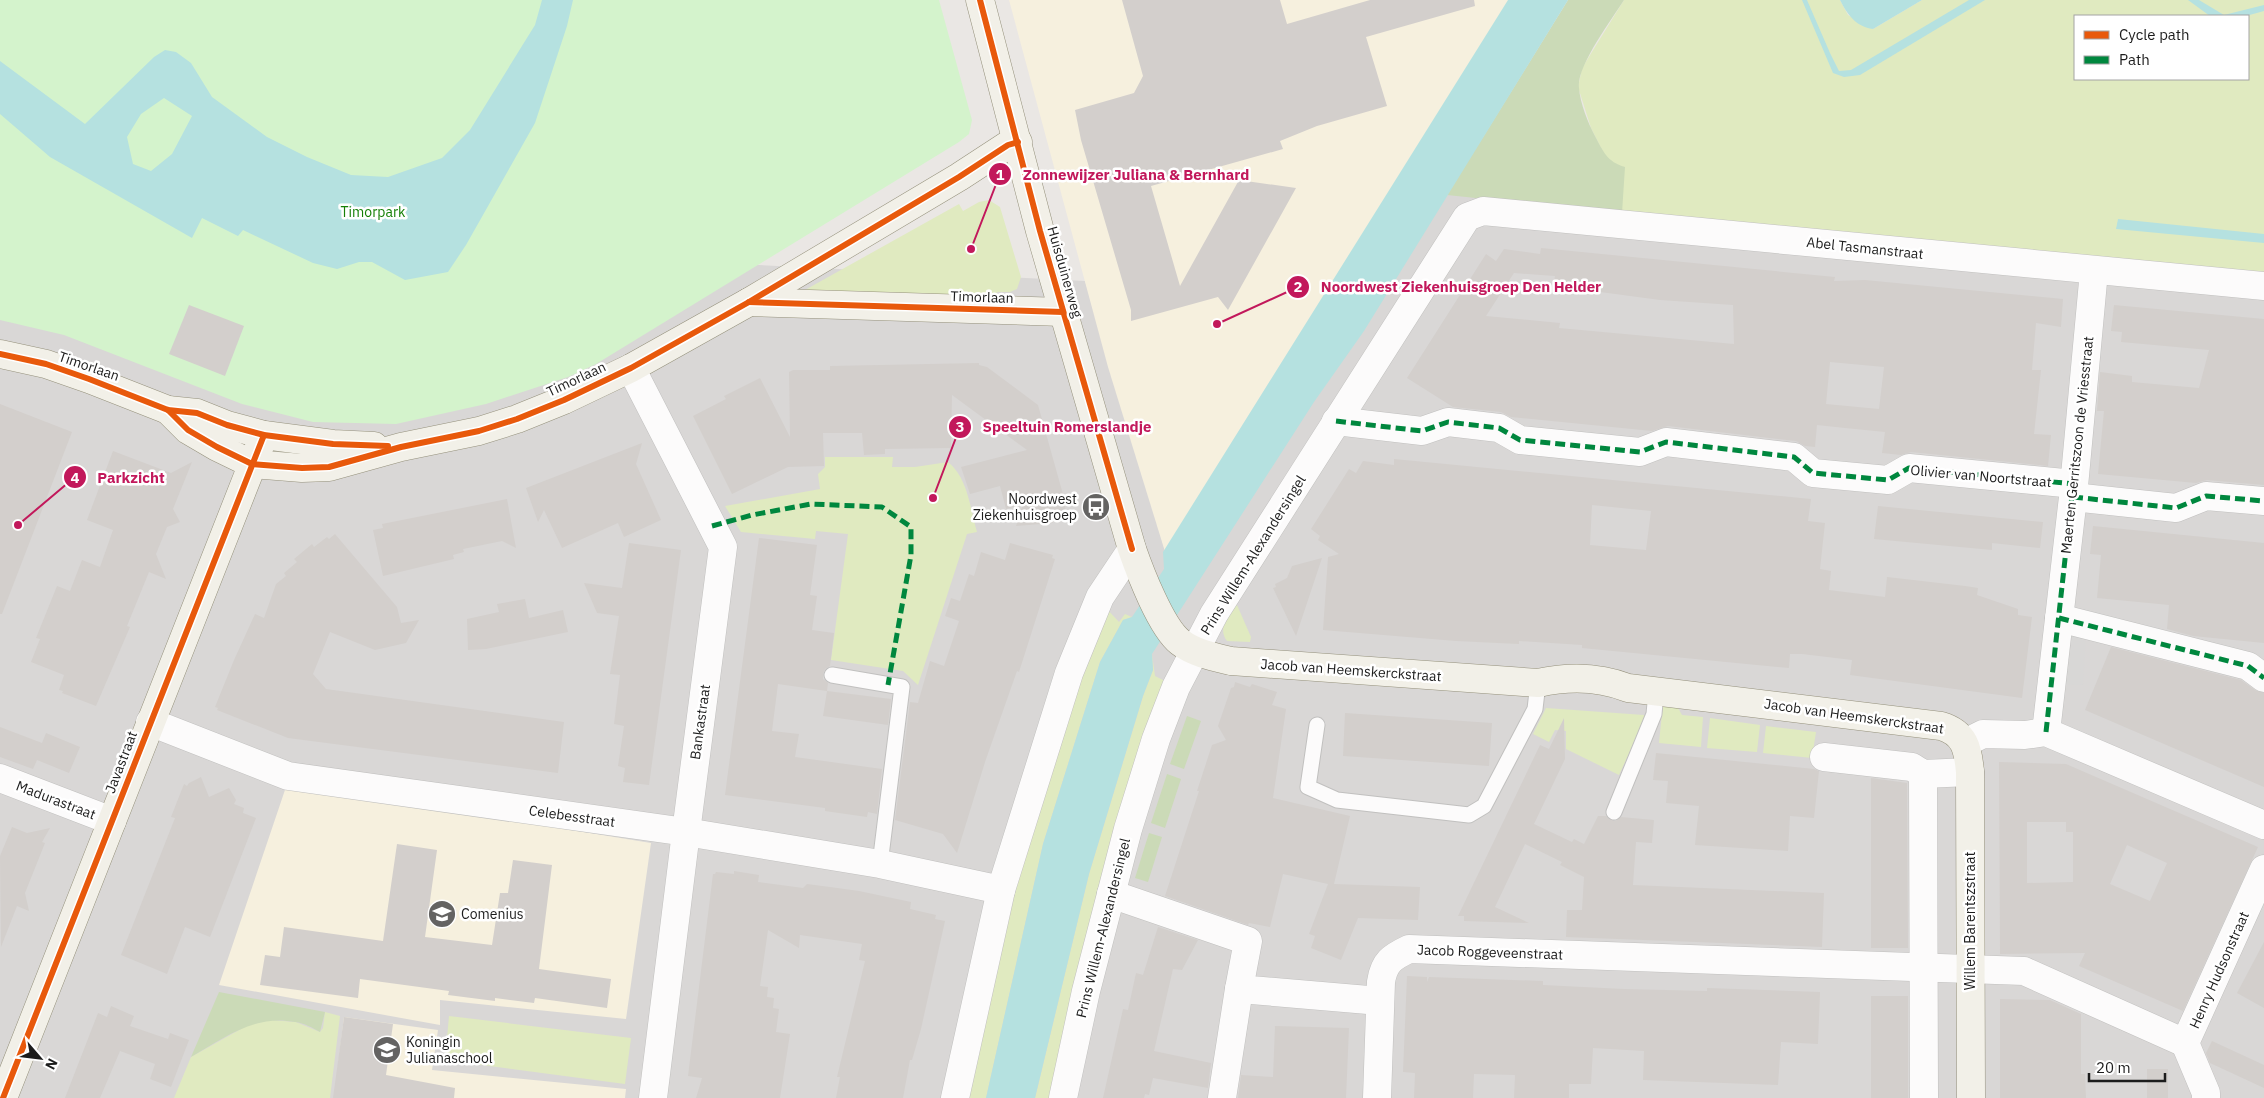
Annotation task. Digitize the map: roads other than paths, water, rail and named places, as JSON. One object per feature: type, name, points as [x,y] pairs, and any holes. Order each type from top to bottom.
[{"type":"street","name":"Huisduinerweg","points":[[980,0],[1063,312],[1132,549],[1142,578],[1172,634]]},
{"type":"street","name":"Timorlaan","points":[[168,410],[188,430],[252,464],[302,468],[329,467],[401,447],[479,431],[517,419],[564,400],[630,368],[750,302],[959,177],[1008,145],[1018,142]]},
{"type":"street","name":"Abel Tasmanstraat","points":[[1467,217],[1483,211],[2264,286]]},
{"type":"street","name":"Prins Willem-Alexandersingel","points":[[1063,1098],[1086,991],[1128,829],[1156,740],[1176,687],[1214,614],[1467,217]]},
{"type":"street","name":"Maerten Gerritszoon de Vriesstraat","points":[[2046,732],[2073,491],[2094,270]]},
{"type":"street","name":"Timorlaan","points":[[750,302],[1063,312]]},
{"type":"street","name":"Timorlaan","points":[[0,354],[46,364],[89,378],[168,410],[198,413],[227,425],[264,435],[334,444],[401,447]]},
{"type":"street","name":"Bankastraat","points":[[630,368],[723,548],[653,1098]]},
{"type":"street","name":"Olivier van Noortstraat","points":[[1336,421],[1422,431],[1448,422],[1499,428],[1520,440],[1640,452],[1666,442],[1794,457],[1813,472],[1888,480],[1909,468],[2073,491],[2176,508],[2206,496],[2264,501]]},
{"type":"street","name":"Javastraat","points":[[3,1098],[264,435]]},
{"type":"street","points":[[955,1098],[1002,890],[1068,673],[1100,597],[1132,549]]},
{"type":"street","points":[[2059,618],[2248,666],[2264,678]]},
{"type":"street","name":"Jacob van Heemskerckstraat","points":[[1172,634],[1180,642],[1196,651],[1231,662],[1538,682],[1575,677],[1612,681],[1628,688],[1656,692],[1941,726],[1959,735],[1965,744]]},
{"type":"street","name":"Celebesstraat","points":[[150,722],[288,776],[686,832],[880,864],[1002,890]]},
{"type":"street","points":[[1965,744],[1984,734],[2025,735],[2046,732],[2264,825]]},
{"type":"street","name":"Willem Barentszstraat","points":[[1965,744],[1970,772],[1971,1098]]},
{"type":"street","points":[[1824,757],[1912,767],[1923,774],[1970,772]]},
{"type":"street","points":[[1923,774],[1924,1098]]},
{"type":"street","name":"Madurastraat","points":[[0,778],[112,821]]},
{"type":"street","name":"Henry Hudsonstraat","points":[[2186,1043],[2264,869]]},
{"type":"street","points":[[1111,894],[1248,941],[1222,1098]]},
{"type":"street","name":"Jacob Roggeveenstraat","points":[[1377,1098],[1383,968],[1396,955],[1410,949],[2024,971],[2186,1043]]},
{"type":"street","points":[[1240,989],[1380,1001]]},
{"type":"street","points":[[2186,1043],[2206,1093],[2206,1098]]},
{"type":"lane","points":[[832,675],[902,687],[880,864]]},
{"type":"lane","points":[[1317,725],[1308,787],[1337,800],[1469,815],[1484,806],[1535,709],[1538,682]]},
{"type":"lane","points":[[1614,812],[1654,714],[1656,692]]},
{"type":"water","points":[[542,0],[573,0],[567,26],[535,123],[466,245],[448,272],[405,280],[372,262],[359,262],[337,269],[313,263],[243,230],[238,236],[202,218],[192,238],[50,157],[0,114],[0,61],[85,124],[154,57],[165,50],[176,52],[191,63],[212,97],[267,137],[307,157],[351,175],[388,177],[442,158],[470,130],[535,25]],"holes":[[[164,98],[192,116],[172,154],[151,171],[133,164],[127,137],[141,114]]]},
{"type":"water","points":[[1508,0],[1568,0],[1364,331],[1314,402],[1152,654],[1153,670],[1143,696],[1089,874],[1035,1098],[986,1098],[1043,844],[1100,662],[1123,620],[1132,617],[1164,569],[1163,552]]},
{"type":"water","points":[[1802,0],[1807,0],[1839,71],[1851,70],[1969,0],[1985,0],[1860,75],[1844,77],[1833,73]]},
{"type":"water","points":[[1840,0],[1922,0],[1873,29],[1857,23]]},
{"type":"water","points":[[2188,0],[2199,0],[2224,15],[2209,15]]},
{"type":"water","points":[[2264,5],[2264,11],[2249,15],[2224,15]]},
{"type":"water","points":[[2118,219],[2264,234],[2264,243],[2116,229]]},
{"type":"place","name":"Zonnewijzer Juliana & Bernhard","points":[[971,249]]},
{"type":"place","name":"Noordwest Ziekenhuisgroep Den Helder","points":[[1217,324]]},
{"type":"place","name":"Speeltuin Romerslandje","points":[[933,498]]},
{"type":"place","name":"Noordwest Ziekenhuisgroep","points":[[1096,507]]},
{"type":"place","name":"Parkzicht","points":[[18,525]]},
{"type":"place","name":"Comenius","points":[[442,914]]},
{"type":"place","name":"Koningin Julianaschool","points":[[387,1050]]},
{"type":"park label","name":"Timorpark","points":[[373,212]]}]
